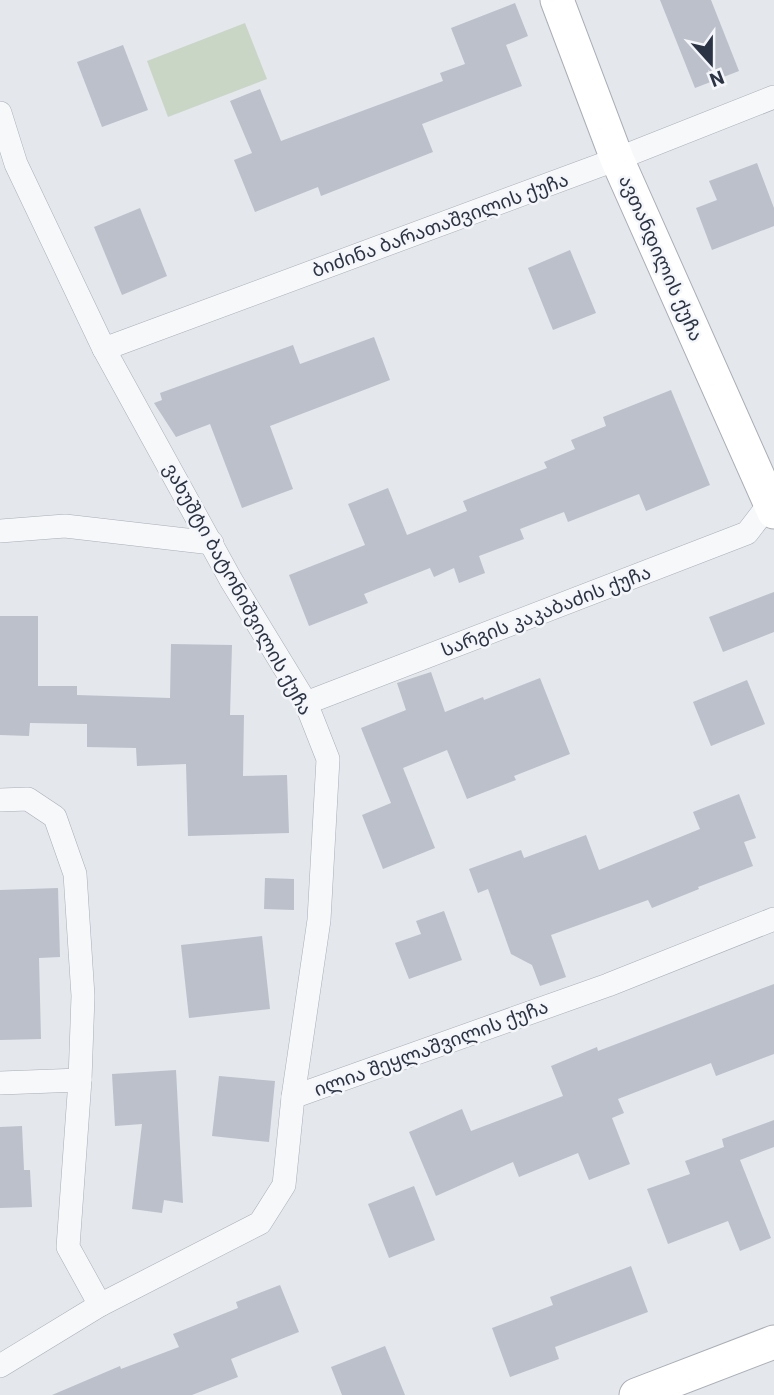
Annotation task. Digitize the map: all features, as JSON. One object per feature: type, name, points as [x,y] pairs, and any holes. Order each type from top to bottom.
[{"type":"street","name":"ავთანდილის ქუჩა","points":[[557,0],[617,159],[773,506]]},
{"type":"street","name":"ბიძინა ბარათაშვილის ქუჩა","points":[[104,349],[617,159],[774,97]]},
{"type":"street","name":"ვახუშტი ბატონიშვილის ქუჩა","points":[[0,113],[8,165],[104,349],[231,580],[306,704],[328,759],[319,920],[293,1097]]},
{"type":"street","name":"სარგის კაკაბაძის ქუჩა","points":[[306,704],[747,533],[773,506]]},
{"type":"street","points":[[0,531],[65,526],[212,542]]},
{"type":"street","points":[[0,800],[28,799],[55,817],[75,874],[83,996],[68,1247],[100,1305]]},
{"type":"street","name":"ილია შეყლაშვილის ქუჩა","points":[[0,1366],[100,1305],[260,1223],[284,1185],[293,1097],[608,985],[774,919]]},
{"type":"street","points":[[0,1083],[80,1080]]},
{"type":"street","points":[[636,1395],[774,1342]]},
{"type":"green space","points":[[245,23],[267,79],[168,117],[147,61]]},
{"type":"building","points":[[660,0],[711,0],[739,71],[695,88]]},
{"type":"building","points":[[515,3],[528,36],[506,45],[522,86],[422,124],[433,152],[321,196],[318,187],[255,212],[234,160],[252,153],[230,101],[260,89],[281,141],[443,81],[440,73],[465,64],[451,28]]},
{"type":"building","points":[[123,45],[148,110],[102,127],[77,62]]},
{"type":"building","points":[[757,163],[774,208],[774,226],[712,250],[696,208],[717,200],[709,181]]},
{"type":"building","points":[[140,208],[167,276],[122,295],[94,227]]},
{"type":"building","points":[[570,250],[596,313],[553,330],[528,268]]},
{"type":"building","points":[[374,337],[390,380],[270,426],[293,489],[242,508],[210,424],[176,437],[154,403],[162,400],[160,393],[293,345],[300,364]]},
{"type":"building","points":[[671,390],[710,485],[646,511],[639,494],[568,522],[564,512],[520,529],[524,539],[479,556],[485,573],[459,583],[454,568],[434,577],[430,568],[364,594],[368,603],[309,626],[289,575],[365,545],[348,504],[388,488],[407,535],[467,511],[463,501],[547,468],[544,462],[575,449],[571,440],[606,426],[603,417]]},
{"type":"building","points":[[774,592],[774,632],[723,652],[709,617]]},
{"type":"building","points":[[0,616],[38,616],[38,686],[77,686],[77,695],[170,698],[171,644],[232,645],[230,715],[244,715],[243,776],[287,775],[289,833],[188,836],[186,764],[137,766],[136,748],[87,747],[87,724],[30,723],[29,736],[0,735]]},
{"type":"building","points":[[431,672],[445,712],[540,678],[570,754],[514,776],[516,780],[467,799],[447,750],[403,768],[435,848],[383,869],[362,815],[391,803],[361,728],[406,710],[397,683]]},
{"type":"building","points":[[747,680],[765,724],[711,746],[693,702]]},
{"type":"building","points":[[739,794],[756,838],[744,842],[753,866],[652,908],[648,900],[551,935],[566,977],[540,986],[532,965],[511,954],[488,889],[478,893],[469,869],[521,850],[524,858],[586,835],[599,870],[700,829],[693,812]]},
{"type":"building","points":[[265,878],[294,879],[294,910],[264,909]]},
{"type":"building","points":[[58,888],[60,957],[39,958],[41,1039],[0,1040],[0,890]]},
{"type":"building","points":[[444,911],[462,960],[409,979],[395,943],[421,934],[416,921]]},
{"type":"building","points":[[262,936],[270,1009],[189,1018],[181,945]]},
{"type":"building","points":[[774,984],[774,1054],[716,1076],[711,1063],[618,1099],[624,1113],[612,1118],[630,1164],[589,1180],[578,1153],[519,1177],[513,1162],[436,1196],[409,1132],[462,1109],[471,1131],[563,1096],[551,1066],[597,1047],[598,1051]]},
{"type":"building","points":[[176,1070],[183,1203],[164,1200],[162,1213],[132,1209],[142,1124],[115,1126],[112,1074]]},
{"type":"building","points":[[219,1076],[275,1081],[269,1142],[212,1136]]},
{"type":"building","points":[[774,1120],[774,1147],[740,1160],[771,1238],[740,1251],[728,1221],[668,1244],[647,1189],[690,1174],[685,1161],[724,1147],[722,1139]]},
{"type":"building","points":[[22,1126],[24,1170],[30,1170],[32,1207],[0,1208],[0,1127]]},
{"type":"building","points":[[414,1186],[435,1240],[389,1258],[368,1204]]},
{"type":"building","points":[[631,1266],[648,1312],[555,1347],[559,1359],[510,1377],[492,1328],[553,1305],[550,1297]]},
{"type":"building","points":[[280,1285],[299,1332],[231,1359],[238,1377],[192,1395],[52,1395],[120,1366],[121,1369],[179,1347],[173,1334],[238,1308],[236,1302]]},
{"type":"building","points":[[385,1346],[405,1395],[342,1395],[331,1367]]}]
